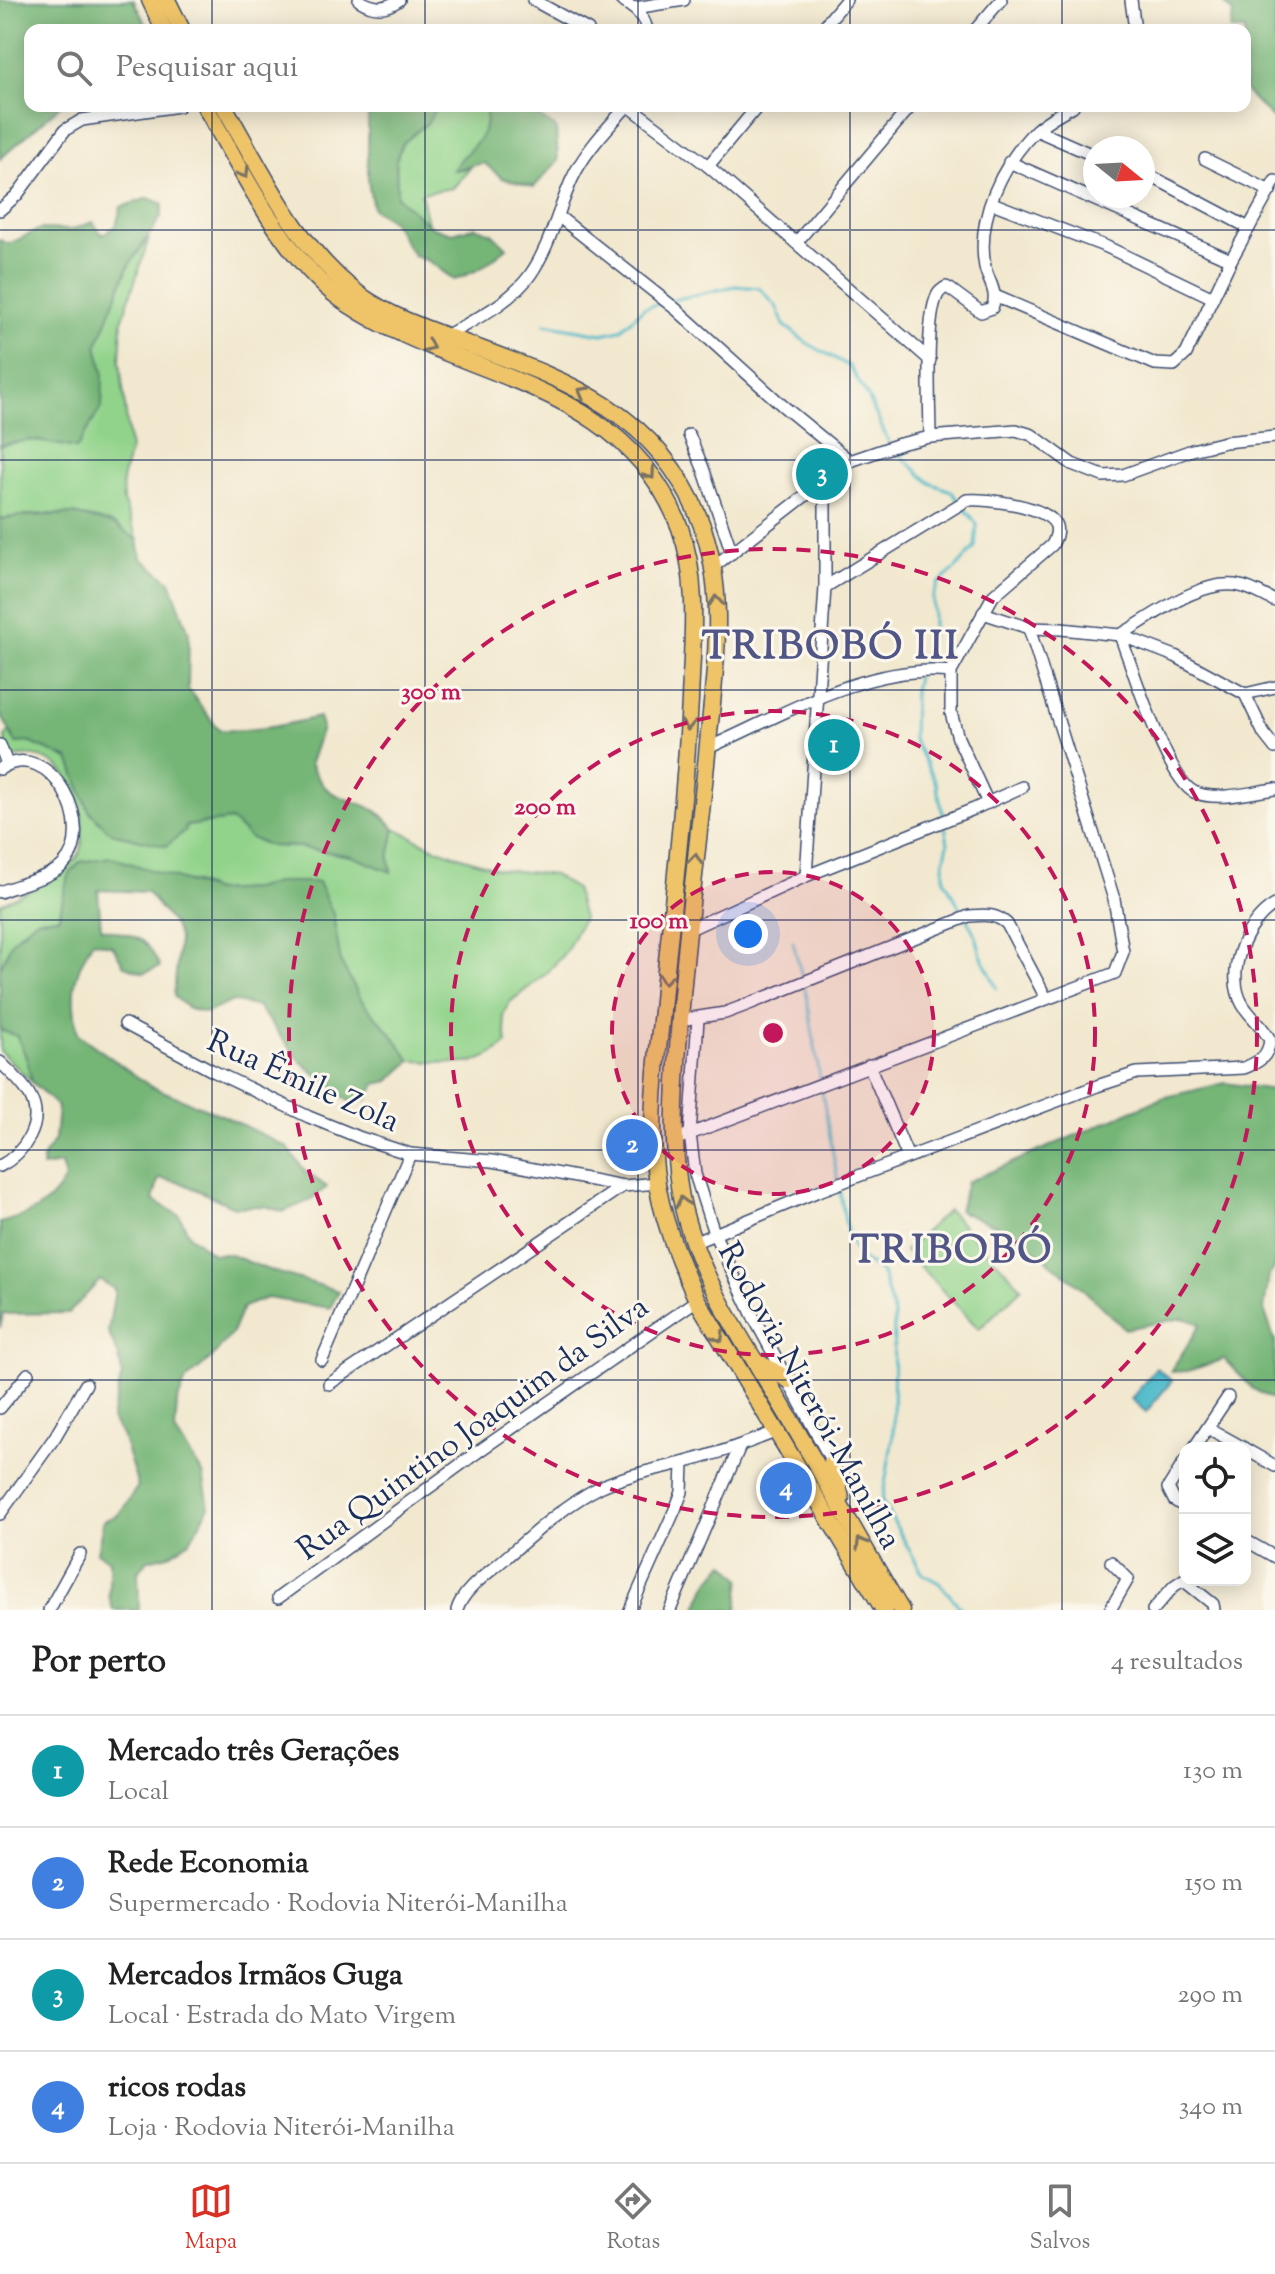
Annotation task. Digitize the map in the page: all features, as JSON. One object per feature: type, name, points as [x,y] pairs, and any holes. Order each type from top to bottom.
[{"type":"highway","points":[[150,0],[161,24]]},
{"type":"highway","points":[[167,0],[179,24]]},
{"type":"highway","name":"Rodovia Niterói-Manilha","points":[[209,112],[271,218],[317,279],[346,303],[389,328],[546,393],[586,413],[639,459],[663,492],[680,528],[691,569],[694,605],[688,732],[654,1102],[658,1183],[677,1254],[697,1300],[884,1610]]},
{"type":"highway","name":"Rodovia Niterói-Manilha","points":[[228,112],[296,228],[344,283],[367,300],[446,336],[576,387],[609,406],[644,433],[690,498],[705,533],[717,606],[715,675],[680,1020],[682,1137],[679,1189],[693,1243],[730,1319],[901,1610]]},
{"type":"highway","points":[[756,1361],[789,1380]]},
{"type":"highway","points":[[832,1462],[846,1519]]},
{"type":"street","points":[[359,0],[369,7],[380,8],[391,6],[399,0]]},
{"type":"street","points":[[533,0],[577,24]]},
{"type":"street","points":[[621,0],[635,8],[646,24]]},
{"type":"street","points":[[635,8],[684,0]]},
{"type":"street","points":[[826,24],[846,0]]},
{"type":"street","points":[[1131,0],[1134,24]]},
{"type":"street","points":[[979,24],[995,2]]},
{"type":"street","points":[[0,210],[17,195],[65,130],[82,120],[137,112]]},
{"type":"street","points":[[446,336],[492,309],[529,276],[586,155],[623,112]]},
{"type":"street","points":[[636,112],[708,166],[930,360]]},
{"type":"street","points":[[708,166],[753,112]]},
{"type":"street","points":[[796,243],[906,112]]},
{"type":"street","points":[[930,437],[930,360],[934,308],[941,290],[950,289],[981,312],[992,308],[995,296],[985,269],[984,229],[992,203],[1009,162],[1036,130],[1064,112]]},
{"type":"street","points":[[1036,130],[1083,151]]},
{"type":"street","points":[[995,296],[1165,366],[1174,365],[1186,354],[1231,260],[1272,186],[1205,159]]},
{"type":"street","points":[[1009,162],[1231,260]]},
{"type":"street","points":[[1155,178],[1249,228]]},
{"type":"street","points":[[992,203],[1107,247],[1213,298]]},
{"type":"street","points":[[558,216],[677,310],[783,406],[850,461]]},
{"type":"street","points":[[713,567],[850,461],[930,437],[1024,432],[1072,464],[1103,476],[1123,475],[1192,450],[1225,442],[1275,437]]},
{"type":"street","points":[[689,435],[732,553]]},
{"type":"street","points":[[806,876],[825,587],[825,480]]},
{"type":"street","points":[[825,587],[962,502],[995,501],[1033,509],[1051,519],[1056,526],[1052,545],[1002,587],[983,613],[951,672],[951,713],[958,738],[988,803]]},
{"type":"street","points":[[1120,635],[1204,587],[1224,584],[1242,586],[1275,601]]},
{"type":"street","points":[[983,613],[1029,628],[1120,635],[1175,656],[1245,694],[1264,734],[1275,748]]},
{"type":"street","points":[[682,1137],[1115,973],[1123,952],[1114,899],[1029,628]]},
{"type":"street","points":[[1120,635],[1155,727],[1182,784],[1210,796],[1275,789]]},
{"type":"street","points":[[708,748],[816,699],[908,670],[951,672]]},
{"type":"street","points":[[1245,694],[1275,687]]},
{"type":"street","points":[[0,745],[3,766],[32,764],[48,770],[60,782],[73,815],[76,834],[73,852],[63,865],[0,892]]},
{"type":"street","points":[[688,930],[806,876],[1022,787]]},
{"type":"street","points":[[693,1243],[816,1192],[1137,1073],[1244,1068],[1257,1063],[1265,1057],[1270,1040],[1242,1004],[1235,981],[1237,962],[1249,934],[1269,908],[1275,905]]},
{"type":"street","points":[[680,1020],[725,1013],[964,918],[988,914],[999,917],[1007,924],[1046,998]]},
{"type":"street","points":[[698,1019],[682,1137],[714,1233],[754,1318],[832,1462]]},
{"type":"street","name":"Rua Êmile Zola","points":[[125,1024],[309,1117],[410,1154],[492,1161],[623,1186],[658,1183]]},
{"type":"street","points":[[0,1062],[30,1094],[36,1111],[33,1131],[25,1144],[10,1161],[0,1166]]},
{"type":"street","points":[[869,1065],[908,1157]]},
{"type":"street","points":[[322,1360],[410,1154]]},
{"type":"street","points":[[329,1384],[623,1186]]},
{"type":"street","name":"Rua Quintino Joaquim da Silva","points":[[278,1598],[479,1451],[697,1300]]},
{"type":"street","points":[[0,1408],[28,1374]]},
{"type":"street","points":[[0,1514],[55,1437],[86,1384]]},
{"type":"street","points":[[1198,1442],[1228,1397]]},
{"type":"street","points":[[1208,1428],[1233,1442]]},
{"type":"street","points":[[457,1610],[459,1602],[469,1590],[518,1547],[597,1489],[624,1477],[683,1463],[775,1432]]},
{"type":"street","points":[[670,1610],[725,1488],[740,1446]]},
{"type":"street","points":[[1251,1452],[1275,1466]]},
{"type":"street","points":[[630,1610],[682,1492],[683,1463]]},
{"type":"street","points":[[1179,1471],[1168,1488],[1179,1503]]},
{"type":"street","points":[[1251,1543],[1275,1557]]},
{"type":"street","points":[[49,1610],[80,1554]]},
{"type":"street","points":[[1111,1562],[1128,1579],[1113,1609]]},
{"type":"street","points":[[1153,1610],[1183,1580],[1213,1604],[1214,1610]]},
{"type":"green space","points":[[0,0],[133,0],[146,24],[24,24],[24,112],[53,112],[0,159]]},
{"type":"green space","points":[[1221,0],[1275,0],[1275,121],[1251,97],[1251,24],[1232,24],[1233,13]]},
{"type":"green space","points":[[368,112],[433,112],[427,123],[402,144],[396,160],[397,197],[430,226],[452,233],[475,227],[492,233],[507,248],[480,269],[454,280],[429,261],[414,256],[392,221],[373,209],[368,181]]},
{"type":"green space","points":[[433,112],[486,112],[485,129],[454,170],[470,168],[453,188],[421,193],[428,224],[397,197],[396,160],[402,144],[427,123]]},
{"type":"green space","points":[[486,112],[531,112],[556,128],[558,161],[534,187],[502,178],[484,163],[453,170],[481,136]]},
{"type":"green space","points":[[148,198],[163,204],[161,217],[129,265],[97,345],[103,373],[102,406],[77,448],[32,440],[0,445],[0,240],[9,244],[40,229],[71,230],[93,222],[102,235],[116,226],[121,207]]},
{"type":"green space","points":[[149,238],[122,321],[120,360],[130,451],[122,480],[123,501],[138,540],[104,523],[71,515],[37,514],[0,519],[0,445],[31,440],[77,448],[103,373],[97,345],[129,265]]},
{"type":"green space","points":[[74,514],[113,524],[138,540],[141,558],[170,581],[189,633],[188,689],[219,730],[257,729],[319,717],[322,728],[310,763],[330,791],[376,811],[395,828],[389,857],[391,872],[351,856],[299,847],[271,846],[250,838],[231,820],[186,826],[185,831],[166,846],[111,833],[89,811],[69,759],[29,742],[16,743],[0,713],[0,519]]},
{"type":"green space","points":[[9,732],[16,743],[29,742],[69,759],[89,811],[138,838],[166,846],[186,826],[231,820],[250,838],[271,846],[299,847],[351,856],[391,871],[389,857],[395,828],[434,848],[498,869],[554,875],[575,889],[583,918],[567,950],[547,973],[510,1002],[503,1015],[507,1043],[484,1058],[462,1063],[411,1061],[363,1003],[347,977],[339,958],[333,914],[281,882],[253,889],[215,891],[193,882],[68,876],[59,917],[36,922],[21,932],[0,968],[0,904],[57,875],[76,859],[82,846],[81,816],[73,786],[55,764],[42,758],[10,758],[5,737]]},
{"type":"green space","points":[[111,857],[215,891],[253,889],[281,882],[318,882],[333,914],[341,963],[363,1003],[411,1061],[389,1081],[376,1084],[367,1099],[352,1104],[300,1061],[258,1007],[233,1001],[206,1013],[189,1009],[174,996],[179,939],[174,925],[147,892],[98,890],[101,928],[137,938],[149,948],[160,967],[144,973],[124,966],[113,946],[93,941],[75,986],[78,1034],[150,1086],[224,1116],[287,1147],[306,1172],[327,1187],[309,1201],[283,1212],[265,1206],[234,1207],[182,1183],[159,1178],[153,1200],[179,1215],[190,1236],[213,1254],[229,1254],[266,1269],[339,1291],[330,1308],[267,1298],[243,1307],[232,1333],[212,1358],[186,1380],[177,1403],[175,1431],[203,1474],[209,1507],[190,1541],[168,1555],[148,1560],[138,1571],[139,1610],[113,1610],[109,1596],[109,1560],[97,1552],[103,1521],[118,1515],[138,1486],[122,1435],[111,1419],[122,1375],[119,1356],[108,1332],[115,1290],[100,1280],[69,1313],[3,1314],[0,1328],[0,1223],[38,1208],[52,1197],[65,1179],[61,1164],[42,1167],[44,1155],[55,1140],[58,1107],[32,1082],[17,1036],[0,1030],[0,968],[12,941],[37,919],[59,917],[68,876],[80,862]]},
{"type":"green space","points":[[0,1030],[17,1036],[32,1082],[0,1051]]},
{"type":"green space","points":[[1225,1083],[1275,1090],[1275,1267],[1269,1276],[1264,1309],[1275,1342],[1274,1400],[1253,1389],[1224,1359],[1188,1371],[1170,1372],[1201,1324],[1183,1318],[1125,1329],[1082,1288],[1012,1232],[959,1211],[967,1182],[1162,1098]]},
{"type":"green space","points":[[948,1210],[1022,1288],[979,1329],[905,1251]]},
{"type":"green space","points":[[725,1563],[741,1579],[737,1610],[696,1610],[707,1584]]},
{"type":"water","points":[[1156,1368],[1172,1381],[1146,1412],[1131,1399]]},
{"type":"waterway","points":[[673,300],[735,286],[759,288],[776,306],[784,325],[807,343],[849,366],[868,397],[890,445]]},
{"type":"waterway","points":[[545,324],[602,334],[620,330],[644,308],[661,303]]},
{"type":"waterway","points":[[896,451],[930,483],[951,491],[977,524],[975,547],[938,584],[933,596],[933,627],[919,670]]},
{"type":"waterway","points":[[917,677],[913,739],[936,783],[944,818]]},
{"type":"waterway","points":[[945,825],[948,844],[944,879],[976,936],[981,955],[997,988]]},
{"type":"waterway","points":[[793,942],[807,997],[820,1079]]},
{"type":"waterway","points":[[821,1087],[848,1237],[858,1256],[882,1273],[894,1315],[893,1437],[882,1501],[923,1574],[939,1583],[963,1610]]},
{"type":"place","name":"Mercados Irmãos Guga","points":[[822,474]]},
{"type":"place","name":"Mercado três Gerações","points":[[834,745]]},
{"type":"place","name":"Rede Economia","points":[[632,1145]]},
{"type":"place","name":"ricos rodas","points":[[786,1488]]},
{"type":"district","name":"TRIBOBÓ III","points":[[831,644]]},
{"type":"district","name":"TRIBOBÓ","points":[[952,1248]]}]
